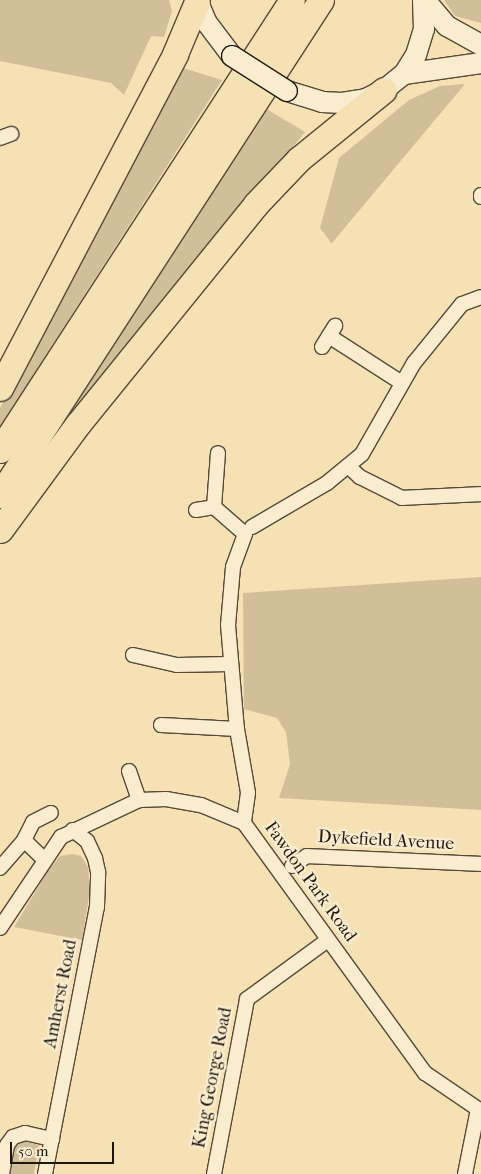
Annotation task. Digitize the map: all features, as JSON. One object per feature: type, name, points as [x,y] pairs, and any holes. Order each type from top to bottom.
[{"type":"highway","points":[[0,450],[292,0]]},
{"type":"highway","points":[[0,495],[321,0]]},
{"type":"highway","points":[[0,388],[175,54],[197,1]]},
{"type":"highway","points":[[0,530],[78,424],[256,204],[299,159],[384,90]]},
{"type":"street","points":[[424,0],[447,26],[481,45]]},
{"type":"street","points":[[197,1],[212,31],[232,56],[287,91],[322,102],[342,103],[366,99],[384,90],[404,74],[421,43],[424,29],[424,0]]},
{"type":"street","points":[[404,74],[481,63]]},
{"type":"street","points":[[196,510],[214,507],[248,531],[327,483],[362,454],[414,363],[462,304],[481,297]]},
{"type":"street","points":[[329,336],[402,384]]},
{"type":"street","points":[[214,507],[218,492],[218,453]]},
{"type":"street","points":[[348,466],[360,477],[402,498],[481,494]]},
{"type":"street","name":"Fawdon Park Road","points":[[248,531],[233,567],[228,625],[237,729],[248,793],[244,823],[424,1073],[479,1110]]},
{"type":"street","points":[[133,655],[176,665],[230,664]]},
{"type":"street","points":[[161,725],[237,729]]},
{"type":"street","points":[[128,771],[139,800]]},
{"type":"street","points":[[0,928],[44,859],[61,837],[72,830],[139,800],[166,799],[201,805],[244,823]]},
{"type":"street","points":[[0,868],[24,840],[33,822],[51,813]]},
{"type":"street","name":"Amherst Road","points":[[45,1174],[97,907],[98,872],[95,858],[87,841],[72,830]]},
{"type":"street","points":[[24,840],[44,859]]},
{"type":"street","name":"Dykefield Avenue","points":[[292,866],[307,856],[481,864]]},
{"type":"street","name":"King George Road","points":[[214,1174],[247,999],[328,940]]},
{"type":"street","points":[[465,1174],[479,1110]]},
{"type":"street","points":[[2,1174],[8,1146],[13,1137],[25,1133],[52,1140]]},
{"type":"shaded area","points":[[0,0],[169,0],[172,11],[164,37],[151,36],[124,95],[111,83],[0,61]]},
{"type":"shaded area","points":[[444,0],[481,0],[481,23],[455,16]]},
{"type":"shaded area","points":[[180,67],[222,80],[0,427],[0,408]]},
{"type":"shaded area","points":[[465,84],[332,244],[320,228],[339,158],[409,100],[440,86]]},
{"type":"shaded area","points":[[265,108],[305,132],[11,497]]},
{"type":"shaded area","points":[[481,577],[481,810],[279,798],[290,764],[286,732],[277,718],[244,709],[243,593]]},
{"type":"shaded area","points":[[72,854],[81,856],[88,867],[90,890],[82,940],[14,927],[48,871],[60,856]]},
{"type":"shaded area","points":[[16,1140],[39,1145],[34,1174],[9,1174]]}]
